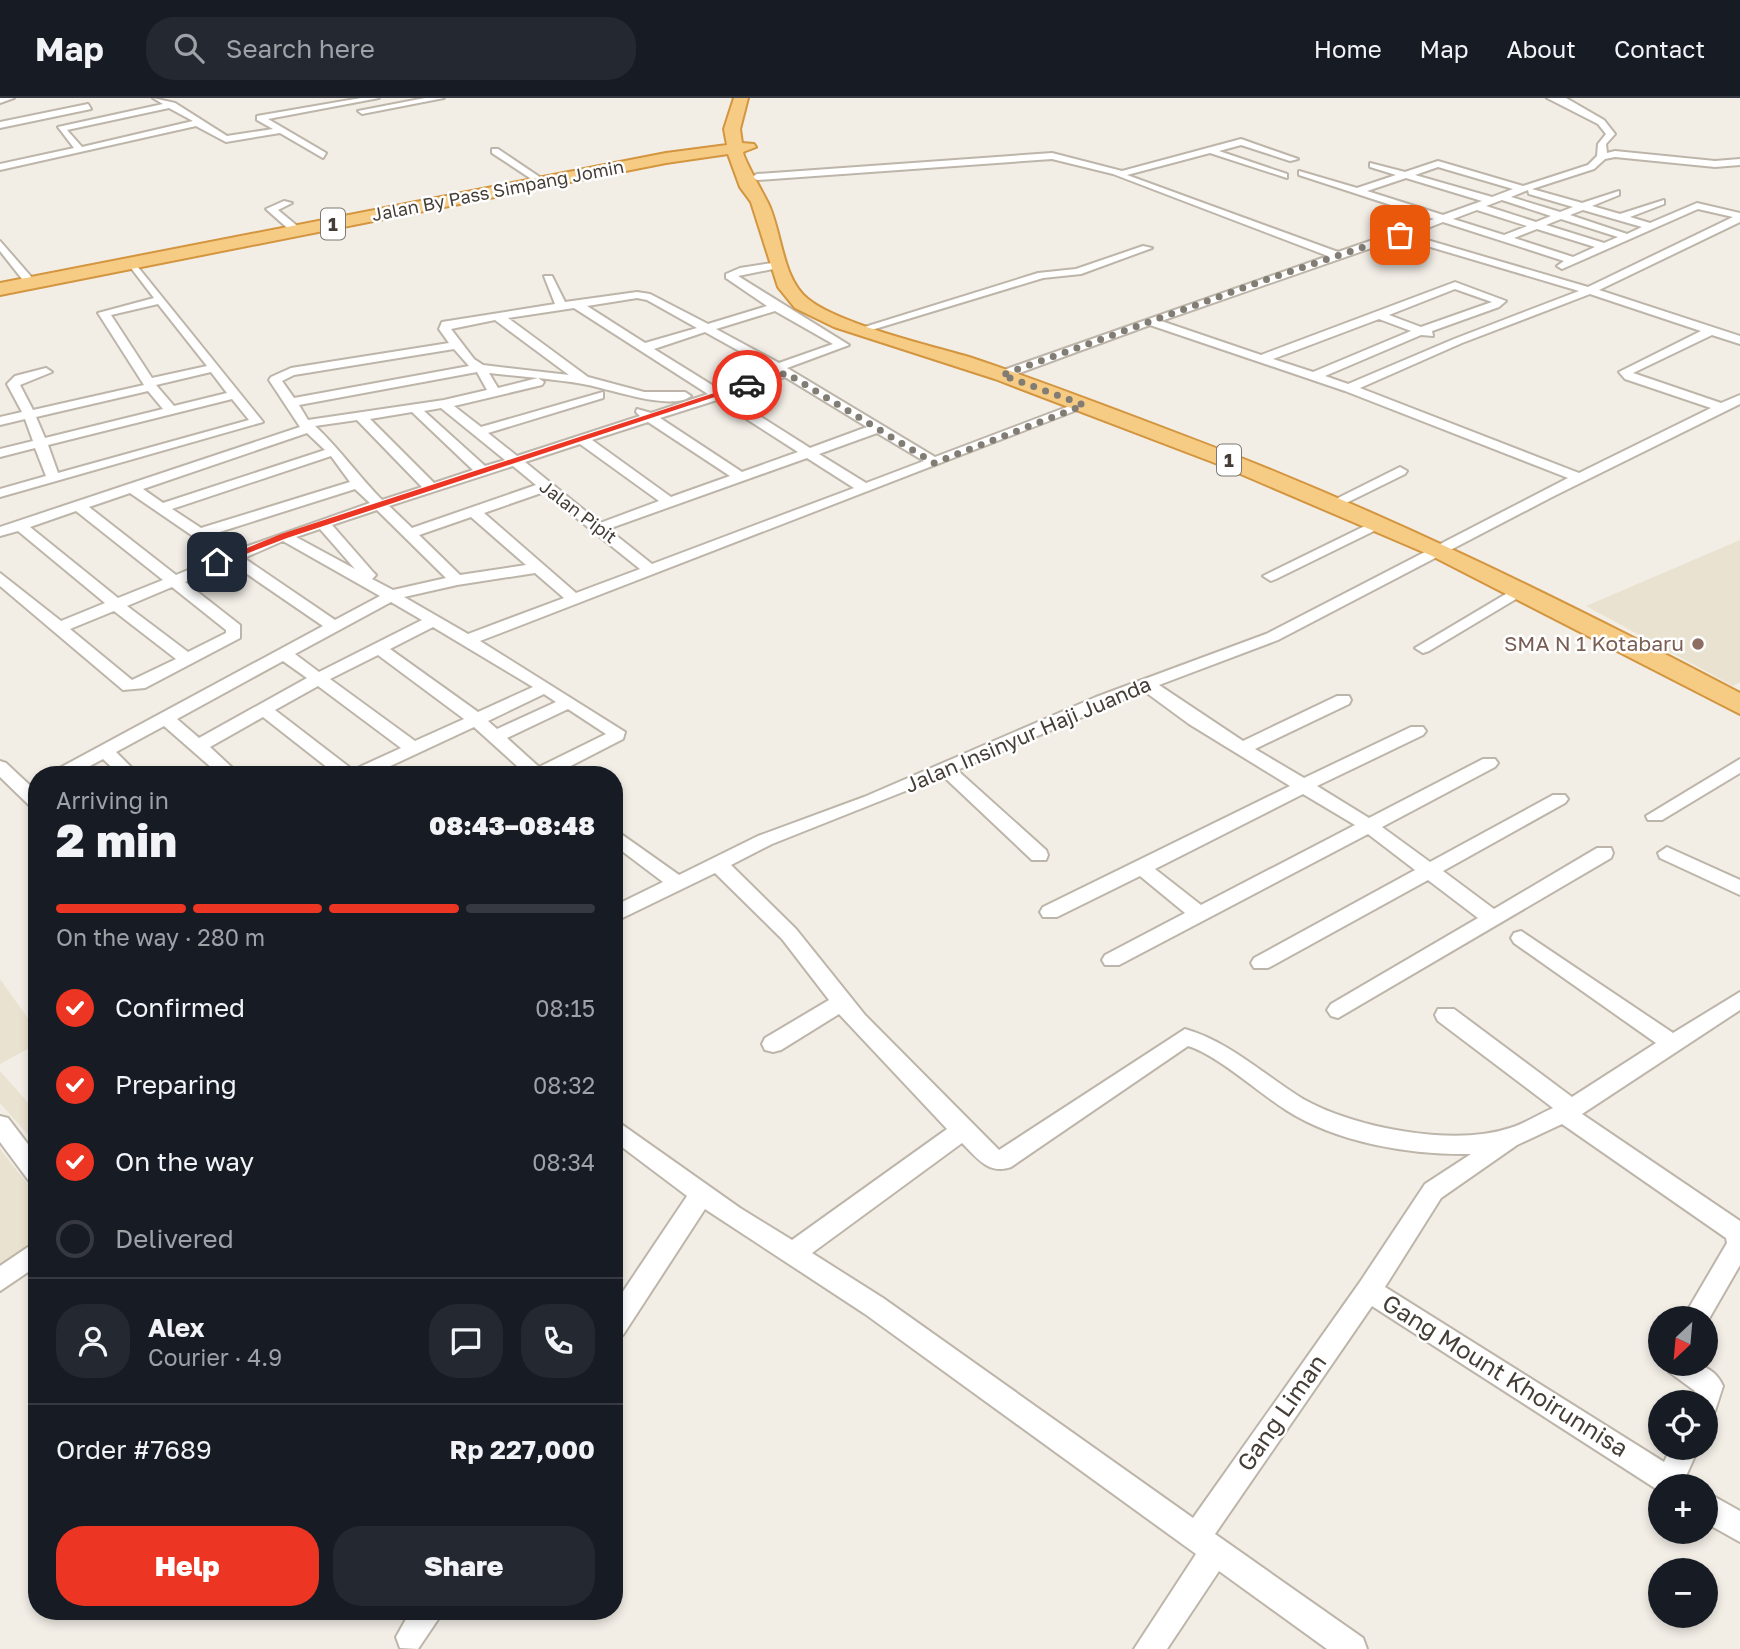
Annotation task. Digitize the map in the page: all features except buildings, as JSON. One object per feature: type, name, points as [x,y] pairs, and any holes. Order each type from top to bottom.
[{"type":"highway","points":[[703,151],[738,144],[741,99]]},
{"type":"highway","name":"1","points":[[703,151],[738,144]]},
{"type":"highway","name":"1","points":[[738,144],[748,187],[758,189]]},
{"type":"highway","name":"1","points":[[738,144],[758,189],[779,265],[796,300],[861,330],[1002,375],[1223,458],[1439,550],[1740,705]]},
{"type":"highway","name":"Jalan By Pass Simpang Jomin","points":[[0,289],[703,151]]},
{"type":"street","points":[[0,100],[10,98]]},
{"type":"street","points":[[157,98],[200,120],[198,123]]},
{"type":"street","points":[[310,98],[327,106]]},
{"type":"street","points":[[323,155],[260,118],[376,98]]},
{"type":"street","points":[[0,167],[198,123],[226,139],[440,98]]},
{"type":"street","points":[[1551,98],[1601,122],[1611,134],[1602,144],[1602,157]]},
{"type":"street","points":[[1561,98],[1569,106]]},
{"type":"street","points":[[79,149],[61,129],[172,106]]},
{"type":"street","points":[[0,125],[88,107]]},
{"type":"street","points":[[1115,174],[1141,171],[1243,142],[1293,159]]},
{"type":"street","points":[[106,144],[116,151]]},
{"type":"street","points":[[1209,150],[1284,176]]},
{"type":"street","points":[[495,151],[542,182]]},
{"type":"street","points":[[1002,375],[1336,255],[1400,235],[1490,200],[1527,191],[1591,167],[1602,157],[1633,154],[1715,164],[1740,162]]},
{"type":"street","points":[[758,189],[1052,156],[1115,174],[1336,255]]},
{"type":"street","points":[[1357,191],[1441,164],[1650,226]]},
{"type":"street","points":[[1373,165],[1490,200]]},
{"type":"street","points":[[1302,173],[1573,261]]},
{"type":"street","points":[[758,189],[849,179]]},
{"type":"street","points":[[1422,188],[1434,184]]},
{"type":"street","points":[[1544,196],[1569,187]]},
{"type":"street","points":[[1388,201],[1409,193]]},
{"type":"street","points":[[1492,243],[1616,193]]},
{"type":"street","points":[[1502,197],[1559,216],[1664,244]]},
{"type":"street","points":[[1622,217],[1661,202]]},
{"type":"street","points":[[288,203],[271,209],[297,231]]},
{"type":"street","points":[[1475,206],[1605,247]]},
{"type":"street","points":[[1542,275],[1697,206],[1740,217]]},
{"type":"street","points":[[1349,388],[1452,344],[1588,292],[1664,244],[1740,217]]},
{"type":"street","points":[[1400,235],[1542,275],[1740,340]]},
{"type":"street","points":[[0,244],[30,282]]},
{"type":"street","points":[[861,330],[1037,277],[1077,272],[1147,248]]},
{"type":"street","points":[[1468,254],[1480,249]]},
{"type":"street","points":[[0,493],[257,422],[233,395],[133,264]]},
{"type":"street","points":[[58,628],[284,536],[682,405],[712,392],[782,370],[843,345],[776,307],[730,276],[740,271],[779,265]]},
{"type":"street","points":[[548,278],[567,304],[643,348],[860,485]]},
{"type":"street","points":[[1263,358],[1455,285],[1500,301],[1314,376]]},
{"type":"street","points":[[494,391],[456,345],[445,329],[446,324],[567,304],[646,296],[782,370],[929,460]]},
{"type":"street","points":[[160,300],[104,313],[172,411]]},
{"type":"street","points":[[643,348],[776,307]]},
{"type":"street","points":[[496,315],[584,380]]},
{"type":"street","points":[[1380,315],[1452,344]]},
{"type":"street","points":[[1149,321],[1349,388],[1579,478]]},
{"type":"street","points":[[1710,331],[1625,372],[1629,376],[1722,408]]},
{"type":"street","points":[[456,345],[284,374],[275,380],[307,426],[338,456],[358,484],[457,580]]},
{"type":"street","points":[[288,398],[475,365],[584,380],[657,398],[681,398],[712,392]]},
{"type":"street","points":[[0,421],[213,368]]},
{"type":"street","points":[[46,372],[15,381],[13,384],[29,414],[54,480]]},
{"type":"street","points":[[0,532],[134,489],[307,426],[358,414],[444,404],[537,382],[624,401],[682,405]]},
{"type":"street","points":[[0,396],[16,392]]},
{"type":"street","points":[[0,453],[233,395]]},
{"type":"street","points":[[478,432],[599,395]]},
{"type":"street","points":[[1439,550],[1740,399]]},
{"type":"street","points":[[624,401],[741,477]]},
{"type":"street","points":[[461,636],[1078,402]]},
{"type":"street","name":"Jalan Pipit","points":[[444,404],[513,462],[601,527],[646,566]]},
{"type":"street","points":[[413,407],[481,470]]},
{"type":"street","points":[[358,414],[431,488]]},
{"type":"street","points":[[601,527],[878,428]]},
{"type":"street","points":[[581,439],[669,502]]},
{"type":"street","points":[[168,510],[338,456]]},
{"type":"street","points":[[1331,505],[1400,471]]},
{"type":"street","points":[[200,533],[358,484]]},
{"type":"street","points":[[408,534],[545,487]]},
{"type":"street","points":[[134,489],[332,625]]},
{"type":"street","points":[[0,578],[130,685],[139,684],[230,638],[236,630],[80,507]]},
{"type":"street","points":[[474,512],[570,595]]},
{"type":"street","points":[[323,523],[377,586]]},
{"type":"street","points":[[1271,576],[1375,525]]},
{"type":"street","points":[[21,526],[188,660]]},
{"type":"street","points":[[284,536],[393,595],[616,732],[617,736],[553,766]]},
{"type":"street","name":"Jalan Insinyur Haji Juanda","points":[[623,910],[676,882],[765,841],[870,801],[1020,734],[1272,637],[1439,550]]},
{"type":"street","points":[[76,766],[332,625],[393,595],[457,580],[539,569]]},
{"type":"street","points":[[1423,648],[1521,590]]},
{"type":"street","points":[[197,747],[320,678],[432,621]]},
{"type":"street","points":[[380,649],[477,720],[526,766]]},
{"type":"street","points":[[283,653],[412,747]]},
{"type":"street","points":[[1153,682],[1241,746],[1304,783],[1368,826],[1492,918]]},
{"type":"street","points":[[375,766],[546,687]]},
{"type":"street","points":[[1241,746],[1343,700]]},
{"type":"street","points":[[495,737],[569,702]]},
{"type":"street","points":[[264,710],[336,766]]},
{"type":"street","points":[[165,718],[220,766]]},
{"type":"street","points":[[1050,912],[1143,869],[1304,783],[1417,731]]},
{"type":"street","points":[[104,751],[120,766]]},
{"type":"street","points":[[1112,960],[1489,763]]},
{"type":"street","points":[[1654,816],[1740,765]]},
{"type":"street","points":[[0,767],[28,790]]},
{"type":"street","points":[[944,768],[1039,855]]},
{"type":"street","points":[[1261,963],[1559,799]]},
{"type":"street","points":[[623,842],[676,882]]},
{"type":"street","points":[[1338,1010],[1604,853]]},
{"type":"street","points":[[1667,853],[1740,888]]},
{"type":"street","points":[[717,863],[789,934],[842,1002],[993,1159],[1003,1160],[1185,1037],[1202,1042],[1297,1106],[1348,1128],[1439,1145],[1478,1144],[1514,1138],[1567,1110],[1740,1000]]},
{"type":"street","points":[[1143,869],[1199,914]]},
{"type":"street","points":[[1521,938],[1674,1044]]},
{"type":"street","points":[[773,1044],[842,1002]]},
{"type":"street","points":[[1446,1015],[1567,1110],[1737,1232],[1739,1244],[1703,1306]]},
{"type":"street","points":[[0,1125],[28,1162]]},
{"type":"street","points":[[792,1254],[963,1130]]},
{"type":"street","points":[[623,1135],[702,1193],[883,1312],[1352,1649]]},
{"type":"street","name":"Gang Liman","points":[[1149,1649],[1206,1543],[1433,1191],[1514,1138]]},
{"type":"street","points":[[623,1313],[702,1193]]},
{"type":"street","points":[[0,1280],[28,1259]]},
{"type":"street","name":"Gang Mount Khoirunnisa","points":[[1369,1290],[1656,1474]]},
{"type":"street","points":[[1696,1376],[1710,1386],[1709,1390]]},
{"type":"street","points":[[1718,1514],[1740,1528]]},
{"type":"street","points":[[411,1637],[423,1620]]},
{"type":"shaded area","name":"SMA N 1 Kotabaru","points":[[1740,540],[1740,682],[1733,686],[1586,606]]},
{"type":"shaded area","points":[[0,979],[28,1018],[28,1049],[0,1064]]},
{"type":"shaded area","points":[[0,1071],[28,1103],[28,1135],[0,1103]]},
{"type":"shaded area","points":[[0,1149],[28,1185],[28,1252],[0,1269]]},
{"type":"way so far","points":[[747,385],[786,373],[934,463],[1084,405],[1002,375],[1353,249],[1400,235]]},
{"type":"place","name":"SMA N 1 Kotabaru","points":[[1698,644]]},
{"type":"route","points":[[217,562],[284,536],[481,470],[513,462],[747,385]]}]
